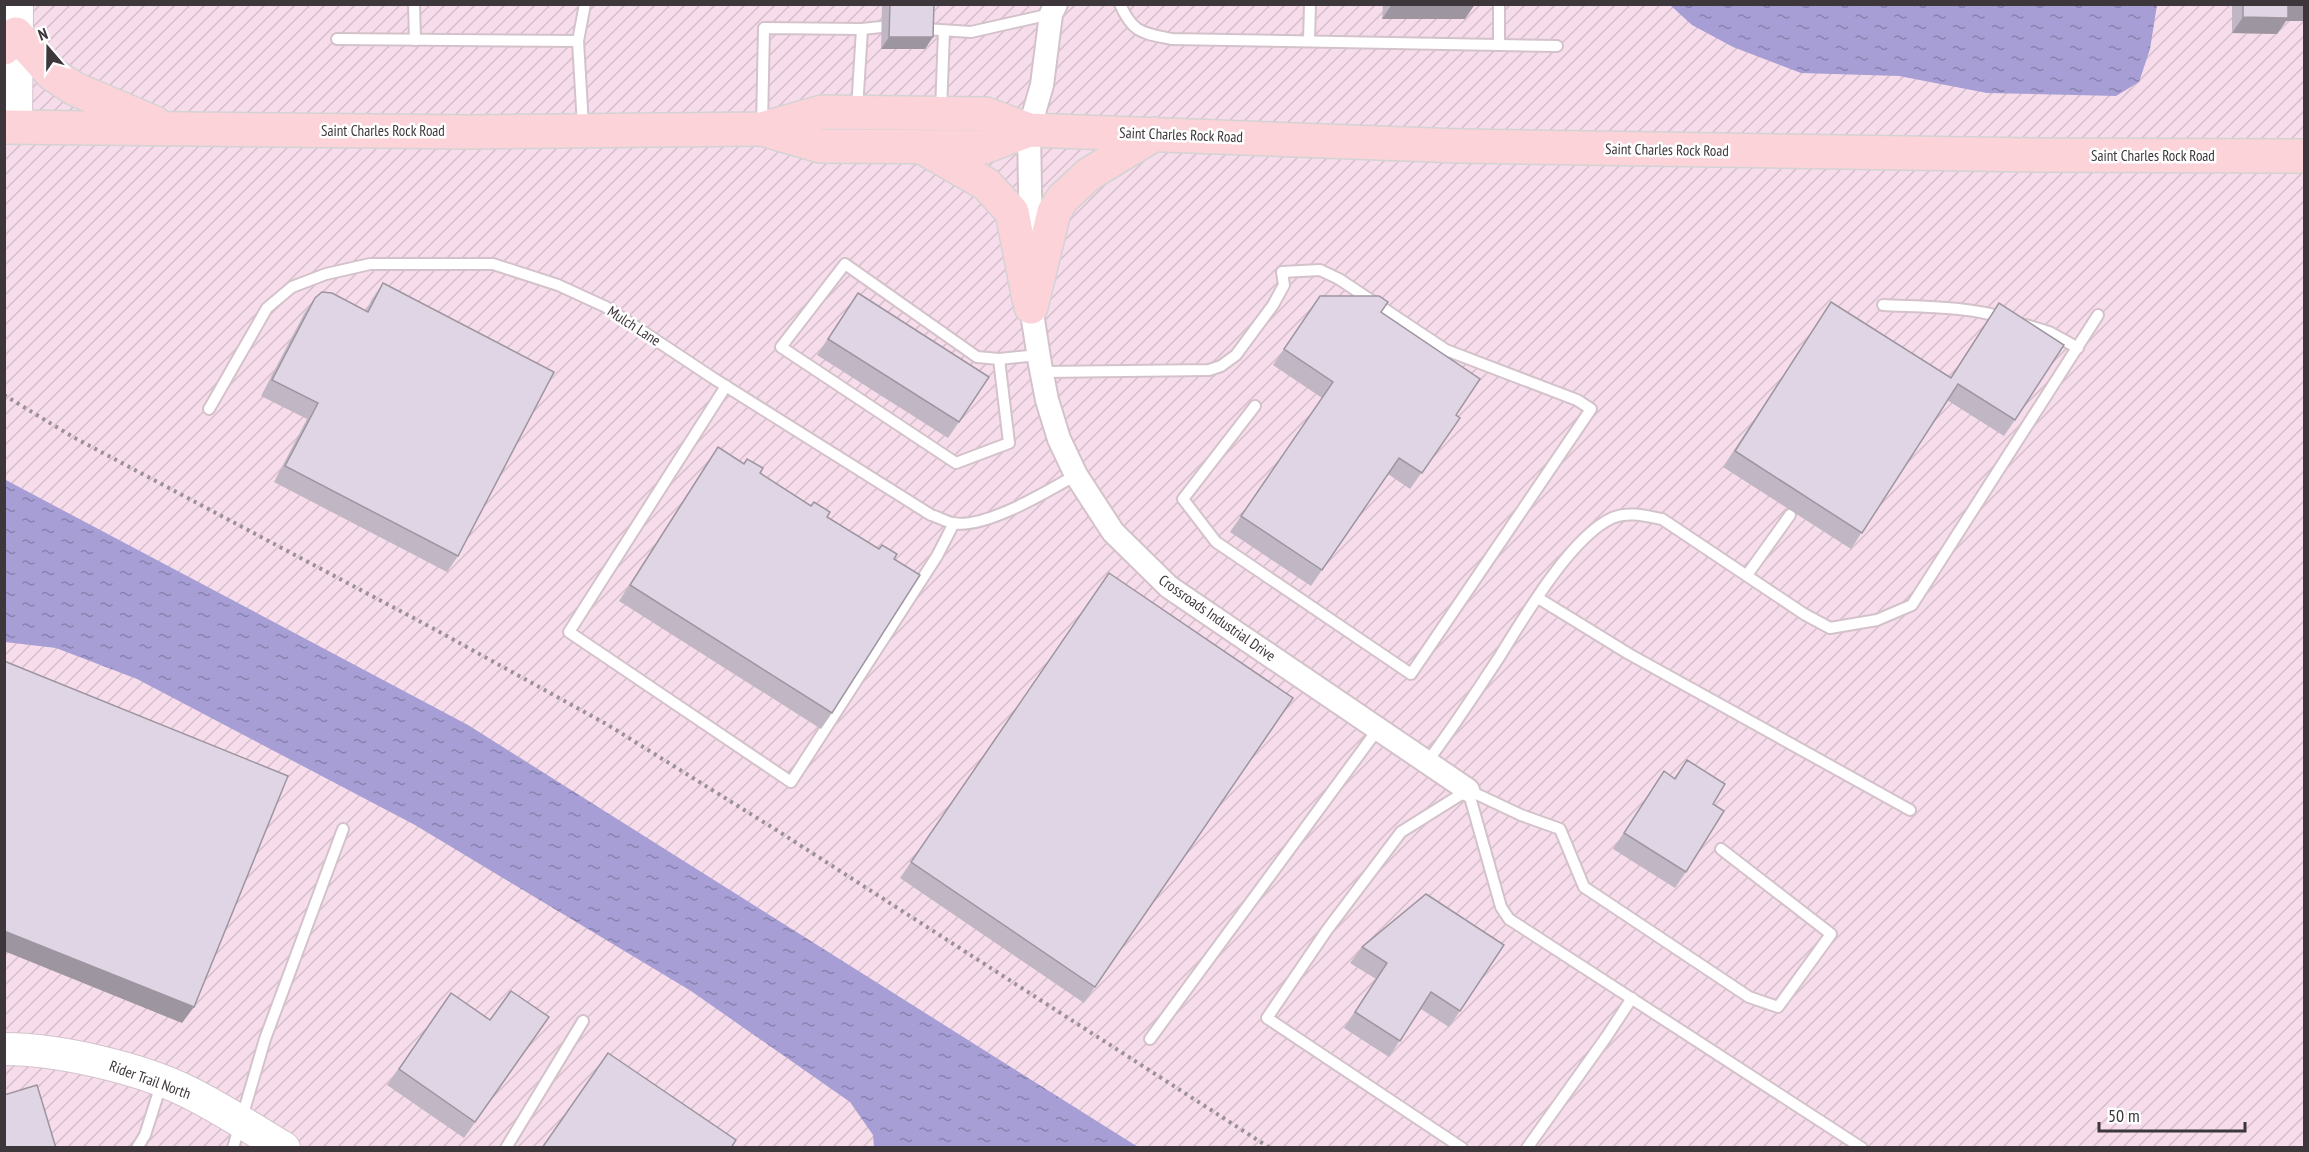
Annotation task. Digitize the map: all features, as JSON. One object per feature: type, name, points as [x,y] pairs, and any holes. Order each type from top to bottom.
[{"type":"main road","points":[[12,29],[52,74],[75,89],[170,129]]},
{"type":"main road","name":"Saint Charles Rock Road","points":[[10,127],[459,132],[762,129],[822,112],[941,113],[986,114],[1029,129],[1484,147],[2047,155],[2304,156]]},
{"type":"main road","name":"Saint Charles Rock Road","points":[[762,129],[820,146],[984,147],[1029,129]]},
{"type":"main road","points":[[1031,307],[1054,212],[1063,198],[1089,174],[1155,134]]},
{"type":"main road","points":[[921,147],[986,184],[1012,212],[1031,307]]},
{"type":"street","name":"Crossroads Industrial Drive","points":[[1054,9],[1042,85],[1029,129],[1031,307],[1040,363],[1059,439],[1076,475],[1113,532],[1169,586],[1468,790]]},
{"type":"street","points":[[10,127],[12,29]]},
{"type":"street","name":"Rider Trail North","points":[[4,1048],[118,1065],[187,1091],[237,1135],[284,1148]]},
{"type":"lane","points":[[414,4],[415,40]]},
{"type":"lane","points":[[583,130],[578,41],[585,4]]},
{"type":"lane","points":[[1120,4],[1125,15],[1141,33],[1172,39],[1557,46]]},
{"type":"lane","points":[[1309,41],[1310,4]]},
{"type":"lane","points":[[1499,4],[1499,45]]},
{"type":"lane","points":[[925,29],[970,32],[1054,9]]},
{"type":"lane","points":[[762,129],[764,28],[862,29],[881,27]]},
{"type":"lane","points":[[857,112],[862,29]]},
{"type":"lane","points":[[941,113],[944,30]]},
{"type":"lane","points":[[337,39],[578,41]]},
{"type":"lane","name":"Mulch Lane","points":[[209,409],[267,308],[292,287],[326,274],[370,264],[493,264],[558,285],[606,307],[726,386],[931,515],[954,523],[977,521],[1013,509],[1076,475]]},
{"type":"lane","points":[[999,359],[1009,443],[956,463],[781,347],[845,264],[977,357],[999,359],[1040,363],[1209,370],[1236,355],[1273,305],[1284,285],[1282,272],[1320,270],[1339,279],[1446,350],[1576,400],[1591,410],[1411,674],[1216,542],[1183,499],[1255,406]]},
{"type":"lane","points":[[1883,304],[1987,312],[2049,332],[2078,348]]},
{"type":"lane","points":[[1427,762],[1451,730],[1561,564],[1584,539],[1613,518],[1635,514],[1662,519],[1804,614],[1830,628],[1877,620],[1912,605],[2098,315]]},
{"type":"lane","points":[[726,386],[569,633],[791,782],[937,556],[954,523]]},
{"type":"lane","points":[[1747,575],[1790,515]]},
{"type":"lane","points":[[1538,598],[1629,654],[1910,810]]},
{"type":"lane","points":[[1150,1039],[1378,729]]},
{"type":"lane","points":[[1468,790],[1560,830],[1584,887],[1749,997],[1778,1007],[1831,934],[1721,849]]},
{"type":"lane","points":[[1468,790],[1501,907],[1509,919],[1862,1148]]},
{"type":"lane","points":[[1462,1148],[1267,1018],[1327,930],[1401,832],[1468,790]]},
{"type":"lane","points":[[237,1135],[265,1039],[343,829]]},
{"type":"lane","points":[[1527,1148],[1632,998]]},
{"type":"lane","points":[[506,1148],[583,1021]]},
{"type":"lane","points":[[137,1148],[145,1135],[162,1082]]},
{"type":"path","points":[[4,395],[73,437],[436,630],[608,725],[778,831],[1270,1148]]},
{"type":"shaded area","points":[[5,5],[2304,5],[2304,1147],[5,1147]]},
{"type":"water","points":[[1670,5],[2157,5],[2150,49],[2139,82],[2116,96],[1987,93],[1899,76],[1801,73],[1733,47],[1692,25]]},
{"type":"water","points":[[4,479],[468,725],[1138,1147],[874,1147],[873,1135],[850,1102],[691,991],[415,825],[137,679],[56,648],[5,642]]},
{"type":"building","points":[[890,4],[934,4],[933,37],[889,37]]},
{"type":"building","points":[[2243,4],[2304,5],[2288,5],[2288,18],[2243,17]]},
{"type":"building","points":[[383,283],[554,372],[458,556],[285,466],[318,403],[272,380],[315,298],[322,292],[332,293],[368,312]]},
{"type":"building","points":[[858,293],[989,377],[959,422],[828,339]]},
{"type":"building","points":[[1320,296],[1379,296],[1388,302],[1381,312],[1480,379],[1456,415],[1460,418],[1422,473],[1399,458],[1322,570],[1241,516],[1333,382],[1284,349]]},
{"type":"building","points":[[1831,302],[1951,378],[1999,303],[2064,345],[2015,420],[1958,384],[1862,533],[1735,451]]},
{"type":"building","points":[[718,447],[744,464],[747,459],[763,468],[760,473],[811,506],[814,502],[830,512],[827,517],[879,549],[882,545],[897,554],[894,559],[920,575],[832,713],[630,585]]},
{"type":"building","points":[[1109,573],[1293,698],[1095,987],[911,862]]},
{"type":"building","points":[[4,661],[288,776],[194,1007],[4,931]]},
{"type":"building","points":[[1687,760],[1725,784],[1713,804],[1724,811],[1686,872],[1624,833],[1664,771],[1675,779]]},
{"type":"building","points":[[1426,894],[1504,945],[1460,1011],[1431,992],[1400,1041],[1355,1012],[1387,963],[1362,947]]},
{"type":"building","points":[[511,991],[549,1017],[475,1122],[399,1069],[451,993],[490,1020]]},
{"type":"building","points":[[608,1053],[736,1140],[731,1148],[542,1148]]},
{"type":"building","points":[[37,1085],[56,1148],[4,1148],[4,1095]]}]
